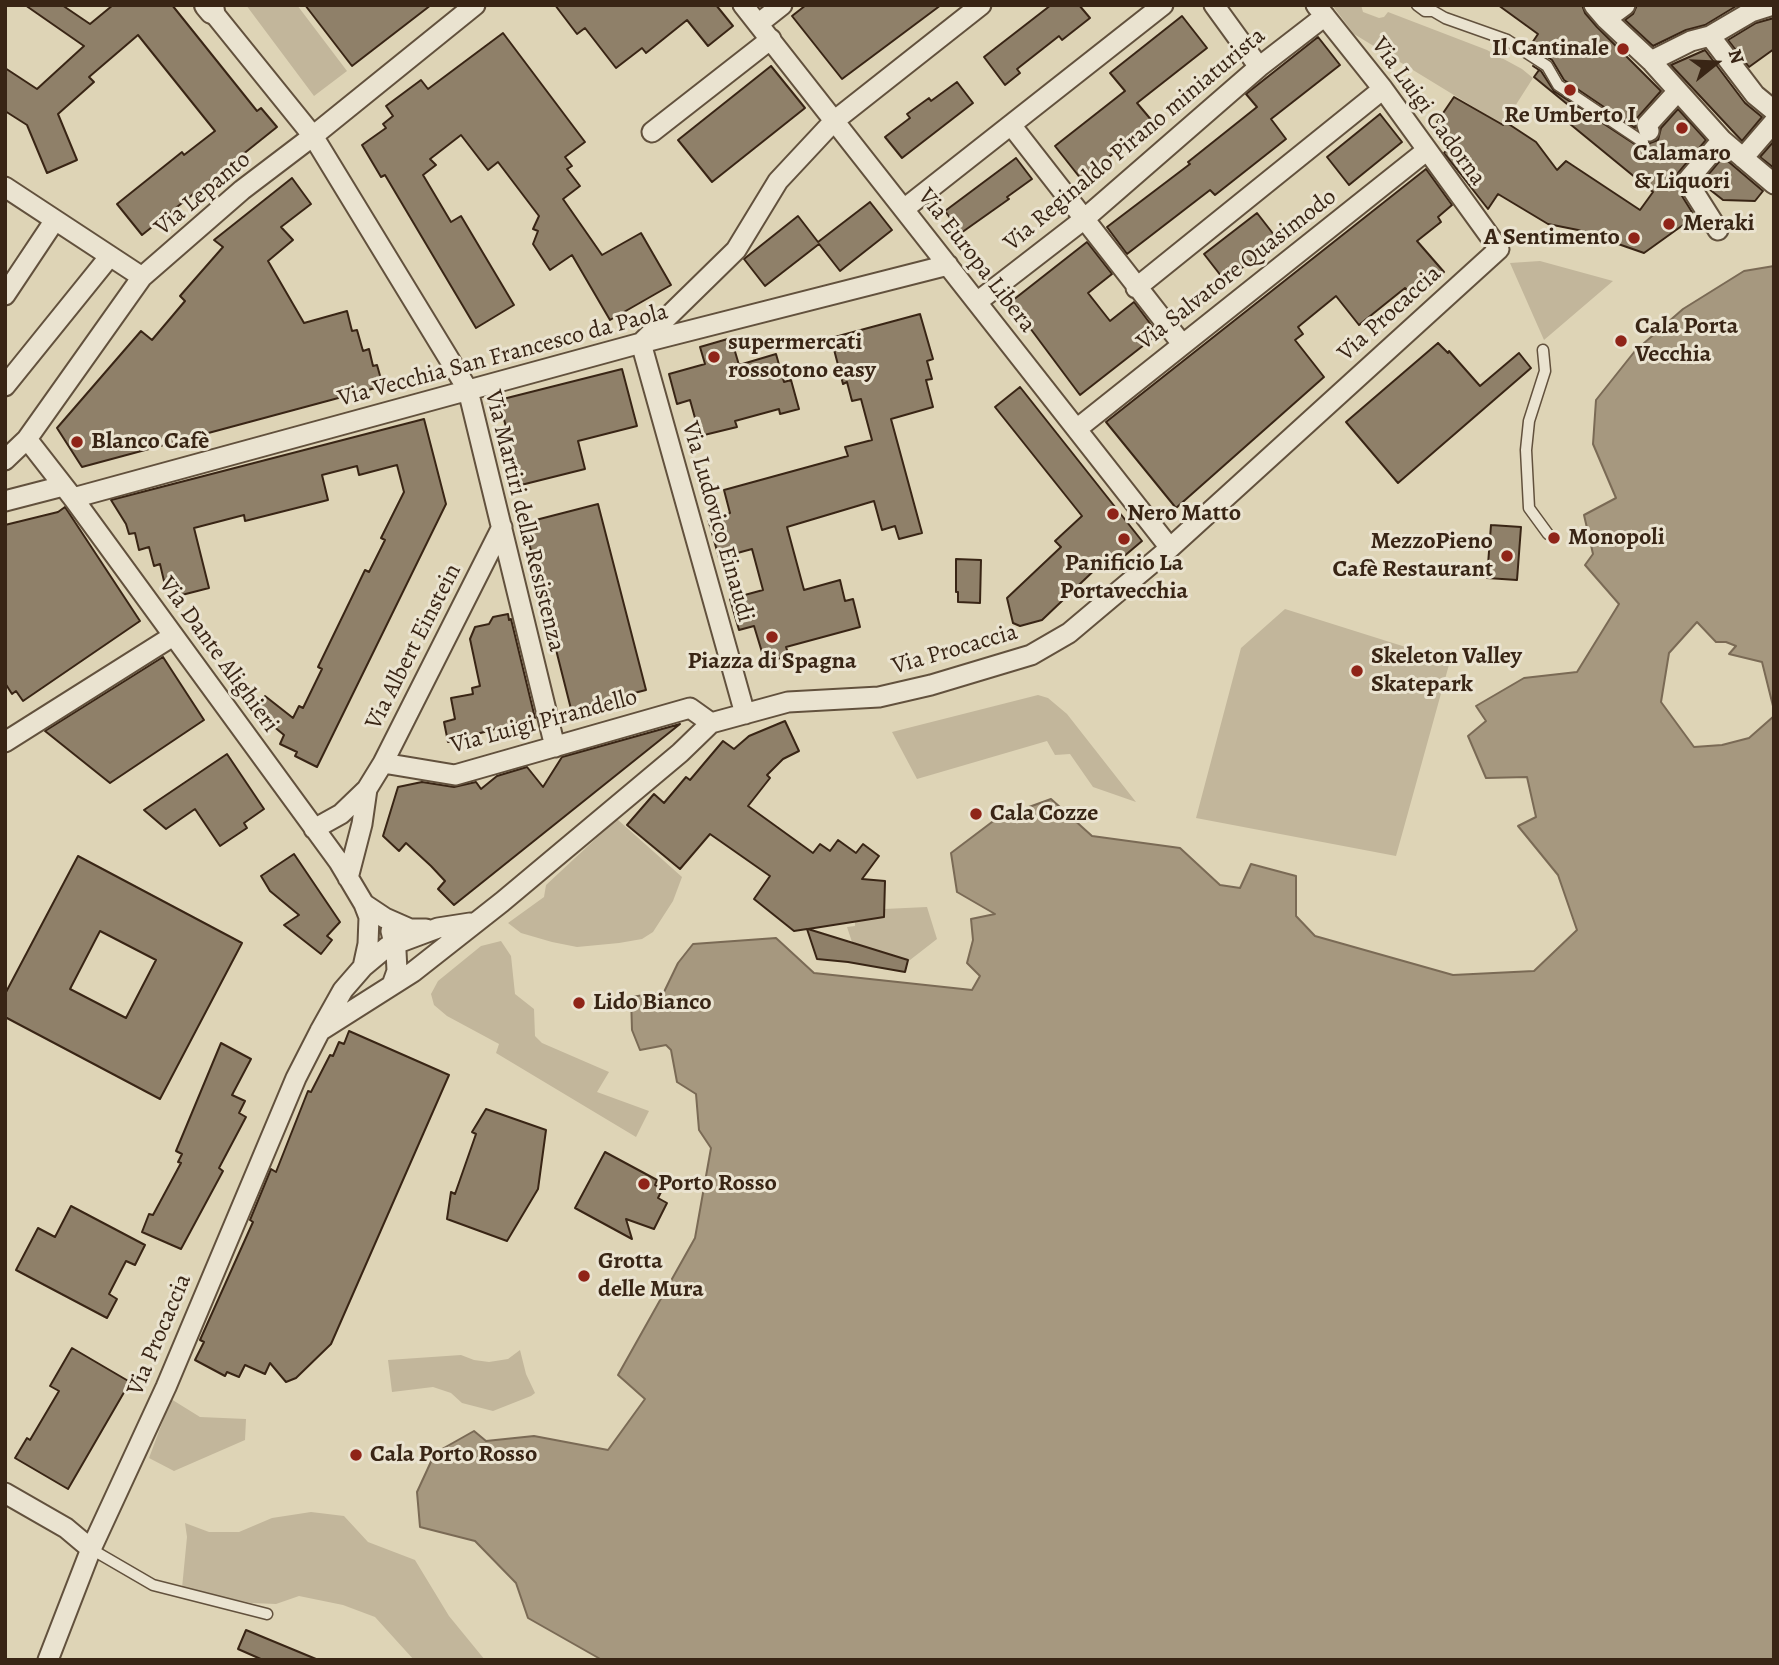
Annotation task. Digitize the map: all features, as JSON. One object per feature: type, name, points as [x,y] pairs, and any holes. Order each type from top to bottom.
[{"type":"street","name":"Via Europa Libera","points":[[743,5],[1170,548]]},
{"type":"street","points":[[652,132],[764,31],[782,5]]},
{"type":"street","points":[[641,343],[736,250],[778,181],[834,121],[981,5]]},
{"type":"street","points":[[904,209],[1163,5]]},
{"type":"street","points":[[1214,5],[1259,67]]},
{"type":"street","points":[[1600,12],[1625,5]]},
{"type":"street","points":[[1651,61],[1691,41],[1710,36],[1751,12],[1773,5]]},
{"type":"street","name":"Via Martiri della Resistenza","points":[[210,7],[313,136],[468,390],[555,747]]},
{"type":"street","name":"Via Lepanto","points":[[5,460],[27,439],[142,277],[242,190],[313,136],[465,8]]},
{"type":"street","name":"Via Reginaldo Pirano miniaturista","points":[[977,302],[1083,220],[1321,11]]},
{"type":"street","name":"Via Luigi Cadorna","points":[[1321,11],[1383,89],[1499,249]]},
{"type":"street","points":[[1600,12],[1651,61],[1722,140],[1774,184]]},
{"type":"street","points":[[1710,36],[1773,115],[1743,158]]},
{"type":"street","points":[[1136,288],[1383,89]]},
{"type":"street","points":[[1646,136],[1647,125],[1678,92]]},
{"type":"street","points":[[1011,125],[1182,344]]},
{"type":"street","points":[[1718,230],[1687,181],[1722,140]]},
{"type":"street","name":"Via Salvatore Quasimodo","points":[[1078,428],[1426,151]]},
{"type":"street","points":[[5,187],[142,277]]},
{"type":"street","points":[[5,295],[55,220]]},
{"type":"street","name":"Via Procaccia","points":[[320,1031],[413,972],[602,818],[711,723],[788,702],[879,697],[931,685],[1031,655],[1069,633],[1170,548],[1499,249]]},
{"type":"street","points":[[5,386],[110,256]]},
{"type":"street","name":"Via Vecchia San Francesco da Paola","points":[[5,501],[68,492],[948,265]]},
{"type":"street","name":"Via Ludovico Einaudi","points":[[641,343],[745,714]]},
{"type":"street","name":"Via Dante Alighieri","points":[[27,439],[314,829],[348,878],[369,917],[377,923]]},
{"type":"street","name":"Via Albert Einstein","points":[[367,789],[383,763],[502,527]]},
{"type":"street","points":[[5,742],[173,636]]},
{"type":"street","name":"Via Luigi Pirandello","points":[[383,763],[455,775],[690,708],[711,723]]},
{"type":"street","points":[[314,829],[341,814],[367,789]]},
{"type":"street","points":[[348,878],[362,824],[367,789]]},
{"type":"street","name":"Via Procaccia","points":[[48,1660],[91,1549],[166,1387],[296,1078],[343,990],[363,967],[392,947],[438,928],[475,922]]},
{"type":"street","points":[[377,923],[410,929],[438,928]]},
{"type":"street","points":[[377,923],[392,947],[397,971],[392,985]]},
{"type":"street","points":[[363,967],[368,944],[377,923]]},
{"type":"street","points":[[392,947],[419,956],[437,951]]},
{"type":"street","points":[[5,1493],[66,1528],[91,1549]]},
{"type":"lane","points":[[1417,5],[1425,11],[1433,11],[1445,18],[1507,40],[1547,66],[1558,85],[1646,136]]},
{"type":"lane","points":[[1543,349],[1545,371],[1529,421],[1526,450],[1529,508],[1548,534]]},
{"type":"lane","points":[[91,1549],[153,1585],[267,1614]]},
{"type":"shaded area","points":[[246,5],[297,5],[347,71],[314,96]]},
{"type":"shaded area","points":[[1332,5],[1361,5],[1363,12],[1379,18],[1388,12],[1487,50],[1533,78],[1503,125],[1354,34]]},
{"type":"shaded area","points":[[1540,261],[1613,281],[1544,340],[1510,263]]},
{"type":"shaded area","points":[[1774,266],[1774,710],[1762,662],[1729,654],[1736,646],[1716,642],[1697,622],[1669,653],[1661,702],[1694,747],[1722,745],[1749,738],[1774,716],[1774,1660],[602,1660],[528,1618],[516,1583],[475,1541],[420,1527],[417,1492],[435,1453],[474,1431],[486,1441],[534,1436],[608,1450],[645,1399],[618,1375],[695,1238],[711,1148],[699,1130],[696,1094],[677,1082],[671,1050],[666,1045],[640,1050],[632,1030],[631,997],[664,992],[678,963],[693,944],[776,938],[814,973],[972,990],[980,976],[967,963],[973,940],[971,919],[995,914],[957,892],[951,853],[996,819],[1051,799],[1092,836],[1180,848],[1220,885],[1240,888],[1251,864],[1296,876],[1296,916],[1315,936],[1453,975],[1534,971],[1577,930],[1558,875],[1518,826],[1536,817],[1527,777],[1486,778],[1468,736],[1486,721],[1476,706],[1524,678],[1577,672],[1619,604],[1585,565],[1593,554],[1584,515],[1616,498],[1593,444],[1596,400],[1635,351],[1683,309],[1744,271]]},
{"type":"shaded area","points":[[1285,609],[1450,661],[1396,856],[1196,818],[1241,648]]},
{"type":"shaded area","points":[[1038,695],[1048,698],[1067,714],[1136,802],[1093,787],[1070,754],[1055,755],[1047,741],[917,779],[892,732]]},
{"type":"shaded area","points":[[617,819],[682,877],[673,901],[653,932],[642,939],[577,947],[521,933],[508,923],[544,897],[546,885]]},
{"type":"shaded area","points":[[927,907],[937,939],[901,967],[878,951],[852,942],[847,927],[855,926],[855,921],[884,909]]},
{"type":"shaded area","points":[[501,941],[511,956],[515,994],[534,1009],[535,1036],[542,1043],[609,1072],[597,1092],[649,1111],[636,1137],[496,1053],[499,1044],[447,1016],[434,1005],[431,994],[438,981],[481,946]]},
{"type":"shaded area","points":[[520,1350],[526,1374],[535,1393],[493,1411],[462,1403],[451,1393],[433,1387],[392,1392],[388,1360],[461,1355],[489,1362],[508,1359]]},
{"type":"shaded area","points":[[171,1399],[200,1417],[246,1419],[245,1440],[174,1471],[149,1458]]},
{"type":"shaded area","points":[[311,1512],[344,1516],[368,1542],[415,1560],[449,1616],[485,1660],[414,1660],[375,1617],[343,1605],[299,1596],[276,1604],[251,1603],[182,1588],[187,1537],[185,1523],[209,1532],[239,1532],[272,1518]]},
{"type":"building","points":[[25,5],[62,5],[90,24],[113,5],[172,5],[257,111],[261,108],[277,127],[142,235],[117,204],[182,152],[184,155],[215,131],[138,35],[89,77],[94,82],[58,114],[77,160],[47,173],[27,125],[5,111],[5,68],[37,89],[84,46]]},
{"type":"building","points":[[305,5],[431,5],[352,66]]},
{"type":"building","points":[[555,5],[716,5],[733,26],[708,46],[687,20],[646,53],[642,48],[616,68],[585,28],[577,34]]},
{"type":"building","points":[[806,5],[941,5],[842,79],[792,16]]},
{"type":"building","points":[[1051,5],[1079,5],[1090,18],[1062,40],[1059,36],[1017,69],[1020,73],[1005,85],[984,57]]},
{"type":"building","points":[[1498,5],[1582,5],[1597,27],[1661,91],[1638,117],[1635,128],[1564,80],[1552,60],[1530,46],[1538,34]]},
{"type":"building","points":[[1637,5],[1738,5],[1705,25],[1686,30],[1653,46],[1625,20],[1633,14]]},
{"type":"building","points":[[1182,16],[1207,48],[1137,103],[1153,122],[1081,179],[1055,146],[1125,91],[1110,73]]},
{"type":"building","points":[[1774,18],[1774,49],[1749,67],[1728,40],[1756,23]]},
{"type":"building","points":[[503,33],[585,142],[565,157],[572,166],[567,169],[580,186],[563,199],[602,255],[641,233],[671,285],[610,320],[572,255],[550,270],[533,244],[538,231],[533,229],[539,216],[498,162],[488,170],[461,135],[430,159],[436,165],[423,175],[451,222],[461,216],[514,305],[476,328],[385,175],[381,177],[362,145],[386,128],[383,124],[393,116],[386,106],[421,80],[428,89]]},
{"type":"building","points":[[1318,37],[1340,65],[1271,119],[1286,139],[1215,195],[1210,190],[1127,254],[1107,227],[1190,164],[1188,162],[1257,107],[1246,94]]},
{"type":"building","points":[[1705,50],[1745,103],[1762,117],[1742,141],[1671,65]]},
{"type":"building","points":[[771,66],[805,108],[712,182],[678,140]]},
{"type":"building","points":[[1533,66],[1541,71],[1554,91],[1642,149],[1658,140],[1661,128],[1678,109],[1706,140],[1675,179],[1677,188],[1692,212],[1690,220],[1644,253],[1578,230],[1548,224],[1498,194],[1488,209],[1444,153],[1452,143],[1438,132],[1442,126],[1437,122],[1454,97],[1503,125],[1504,121],[1536,142],[1557,170],[1566,161],[1640,210],[1653,192],[1570,124],[1578,113],[1534,77],[1539,70]]},
{"type":"building","points":[[957,82],[973,103],[902,158],[885,137],[910,118],[907,114]]},
{"type":"building","points":[[1380,114],[1402,142],[1349,185],[1327,157]]},
{"type":"building","points":[[1774,141],[1774,168],[1760,157]]},
{"type":"building","points":[[1723,157],[1763,191],[1755,201],[1723,200],[1704,185],[1702,182]]},
{"type":"building","points":[[1016,158],[1032,179],[961,233],[945,211]]},
{"type":"building","points":[[1426,169],[1452,205],[1438,217],[1441,222],[1417,241],[1444,272],[1415,298],[1405,288],[1359,325],[1336,296],[1298,327],[1303,334],[1295,340],[1324,377],[1176,508],[1106,422]]},
{"type":"building","points":[[292,178],[311,204],[281,227],[293,240],[268,261],[304,323],[347,311],[352,331],[357,330],[363,351],[369,349],[373,366],[377,365],[383,386],[82,467],[57,428],[141,331],[152,340],[185,301],[180,296],[223,247],[214,240]]},
{"type":"building","points":[[870,202],[892,230],[840,271],[819,244],[765,286],[744,259],[798,216],[818,242]]},
{"type":"building","points":[[1257,213],[1278,240],[1225,281],[1204,254]]},
{"type":"building","points":[[1087,242],[1112,274],[1088,293],[1110,321],[1134,302],[1158,334],[1080,395],[1024,320],[1022,322],[1008,304]]},
{"type":"building","points":[[920,314],[933,359],[927,361],[932,379],[926,380],[933,407],[891,419],[922,533],[899,539],[895,526],[882,530],[874,501],[787,527],[804,590],[840,580],[845,601],[853,599],[860,627],[786,647],[789,656],[765,662],[754,626],[739,630],[730,599],[763,590],[752,549],[719,558],[708,519],[730,513],[724,490],[848,456],[845,447],[872,440],[861,399],[852,401],[847,382],[843,384],[831,338]]},
{"type":"building","points":[[731,338],[739,365],[776,354],[784,382],[791,380],[799,409],[780,414],[779,409],[735,421],[737,427],[700,436],[690,400],[677,404],[669,374],[705,364],[700,347]]},
{"type":"building","points":[[1438,343],[1448,353],[1449,351],[1480,386],[1519,353],[1531,368],[1398,483],[1346,422]]},
{"type":"building","points":[[622,369],[637,426],[578,441],[585,469],[521,485],[499,400]]},
{"type":"building","points":[[1020,387],[1142,541],[1109,569],[1103,562],[1042,620],[1020,626],[1013,623],[1007,598],[1061,547],[1055,541],[1082,516],[995,407]]},
{"type":"building","points":[[424,419],[446,504],[317,767],[295,756],[297,752],[280,744],[284,735],[254,710],[265,696],[293,718],[299,706],[303,708],[322,669],[318,667],[365,570],[369,572],[385,540],[381,538],[404,492],[397,465],[359,475],[357,466],[322,475],[328,500],[245,521],[244,515],[194,528],[209,588],[174,597],[170,580],[164,581],[160,564],[154,566],[149,547],[139,550],[135,533],[129,534],[111,500]]},
{"type":"building","points":[[598,504],[646,690],[571,709],[524,523]]},
{"type":"building","points":[[65,507],[140,621],[23,701],[16,691],[12,694],[5,683],[5,525],[58,512]]},
{"type":"building","points":[[1491,525],[1521,527],[1517,580],[1487,578]]},
{"type":"building","points":[[956,559],[981,560],[980,603],[958,602]]},
{"type":"building","points":[[508,614],[535,718],[448,742],[444,722],[455,719],[451,698],[473,694],[472,688],[480,686],[470,639],[475,627],[489,624],[493,617]]},
{"type":"building","points":[[163,657],[204,720],[110,783],[45,731]]},
{"type":"building","points":[[785,721],[799,751],[783,759],[767,775],[770,778],[748,806],[813,853],[820,844],[830,851],[838,840],[856,853],[863,844],[879,856],[862,879],[885,881],[884,917],[808,929],[908,960],[905,972],[817,959],[807,929],[794,931],[754,899],[770,876],[710,834],[680,869],[627,825],[654,794],[664,803],[686,777],[690,780],[723,741],[734,749],[749,736]]},
{"type":"building","points":[[680,724],[454,905],[438,889],[445,881],[431,866],[406,843],[399,851],[383,836],[398,787],[422,782],[454,787],[476,782],[481,789],[497,776],[527,767],[543,787],[562,757]]},
{"type":"building","points":[[227,754],[264,809],[244,823],[247,828],[220,846],[195,809],[166,829],[144,810]]},
{"type":"building","points":[[294,854],[340,922],[327,936],[332,940],[321,954],[284,925],[299,915],[270,891],[261,876]]},
{"type":"building","points":[[78,856],[242,943],[160,1099],[5,1017],[5,994]],"holes":[[[100,931],[156,960],[126,1018],[70,989]]]},
{"type":"building","points":[[349,1031],[449,1075],[331,1344],[296,1378],[286,1382],[270,1363],[265,1374],[245,1365],[239,1377],[227,1372],[225,1376],[195,1360],[204,1342],[200,1340],[253,1222],[250,1220],[271,1169],[276,1172],[308,1091],[311,1092],[339,1042],[344,1044]]},
{"type":"building","points":[[221,1043],[251,1059],[232,1095],[245,1101],[239,1113],[246,1117],[219,1168],[223,1171],[181,1249],[142,1232],[149,1214],[153,1215],[181,1163],[178,1162],[182,1154],[176,1151]]},
{"type":"building","points":[[486,1109],[546,1130],[538,1189],[507,1241],[447,1219],[451,1192],[455,1194],[476,1134],[472,1132]]},
{"type":"building","points":[[605,1152],[657,1180],[655,1185],[662,1190],[658,1198],[667,1203],[654,1229],[626,1219],[632,1239],[575,1208]]},
{"type":"building","points":[[71,1206],[145,1245],[135,1265],[126,1261],[109,1294],[117,1299],[107,1318],[16,1270],[38,1228],[55,1237]]},
{"type":"building","points":[[72,1348],[130,1382],[68,1489],[15,1458],[27,1438],[30,1440],[59,1391],[50,1386]]},
{"type":"building","points":[[246,1630],[316,1660],[263,1660],[238,1649]]},
{"type":"place","name":"Il Cantinale","points":[[1623,49]]},
{"type":"place","name":"Re Umberto I","points":[[1570,90]]},
{"type":"place","name":"Calamaro & Liquori","points":[[1682,128]]},
{"type":"place","name":"Meraki","points":[[1669,224]]},
{"type":"place","name":"A Sentimento","points":[[1634,238]]},
{"type":"place","name":"Cala Porta Vecchia","points":[[1621,341]]},
{"type":"place","name":"supermercati rossotono easy","points":[[714,357]]},
{"type":"place","name":"Blanco Cafè","points":[[77,442]]},
{"type":"place","name":"Nero Matto","points":[[1113,514]]},
{"type":"place","name":"Monopoli","points":[[1554,538]]},
{"type":"place","name":"Panificio La Portavecchia","points":[[1124,539]]},
{"type":"place","name":"MezzoPieno Cafè Restaurant","points":[[1507,556]]},
{"type":"place","name":"Piazza di Spagna","points":[[772,637]]},
{"type":"place","name":"Skeleton Valley Skatepark","points":[[1357,671]]},
{"type":"place","name":"Cala Cozze","points":[[976,814]]},
{"type":"place","name":"Lido Bianco","points":[[579,1003]]},
{"type":"place","name":"Porto Rosso","points":[[644,1184]]},
{"type":"place","name":"Grotta delle Mura","points":[[584,1276]]},
{"type":"place","name":"Cala Porto Rosso","points":[[356,1455]]}]
